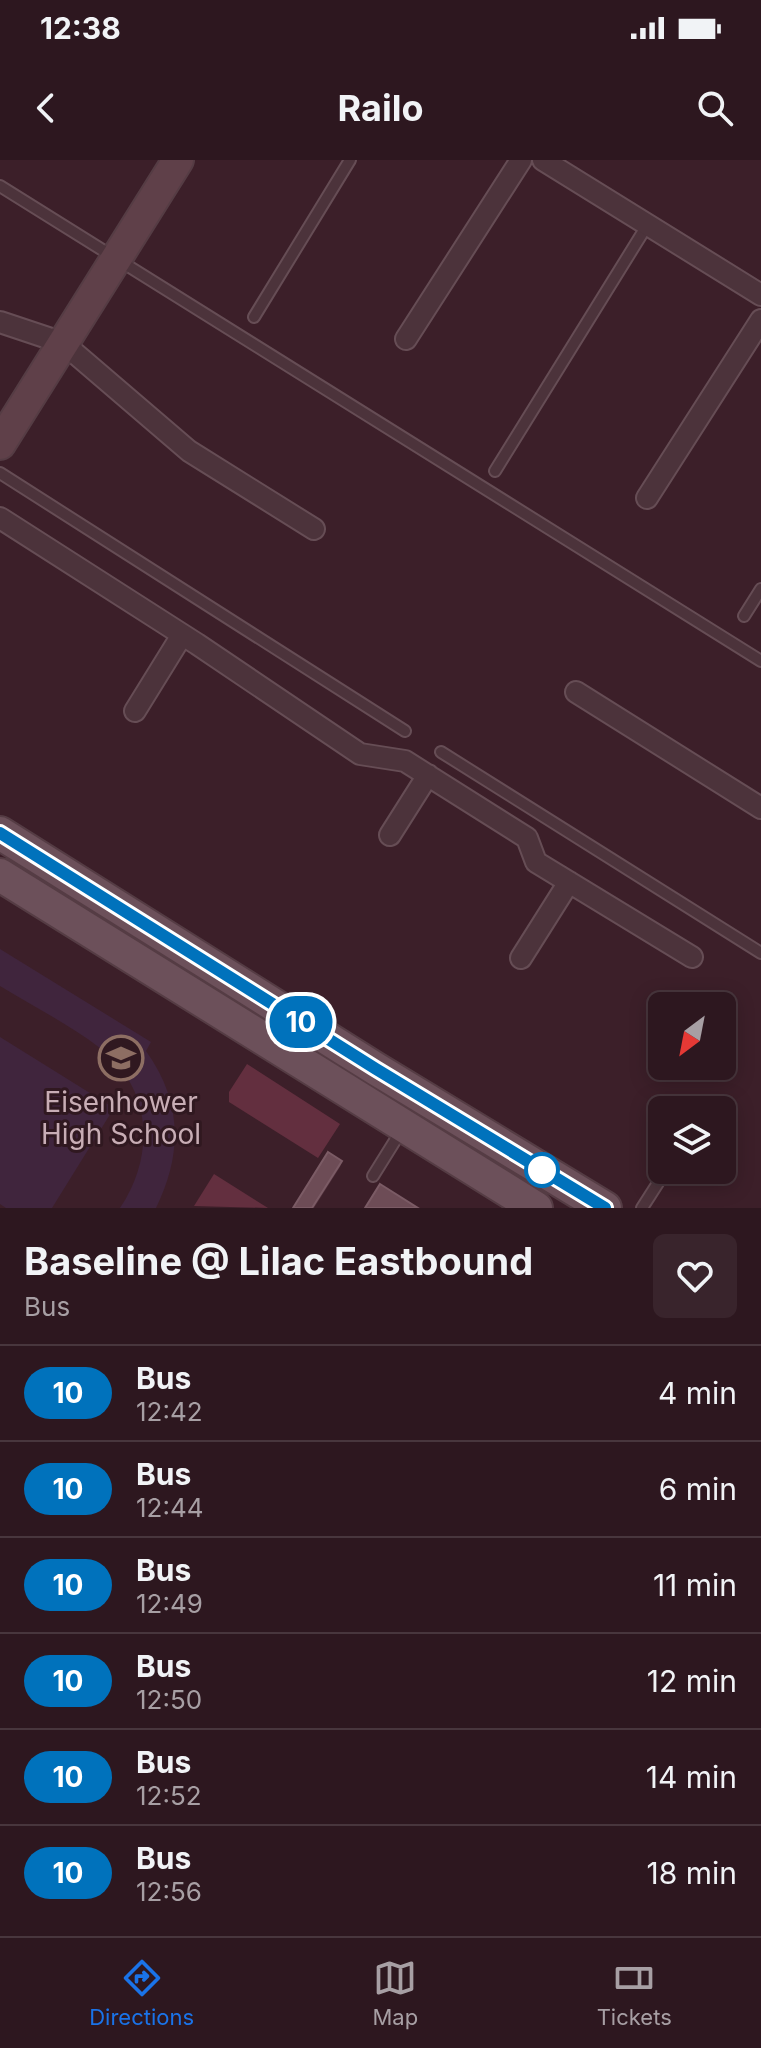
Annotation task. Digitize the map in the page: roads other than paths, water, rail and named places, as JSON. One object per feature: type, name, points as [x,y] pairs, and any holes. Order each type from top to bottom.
[{"type":"main road","points":[[0,833],[362,1061],[605,1208]]},
{"type":"main road","points":[[0,875],[536,1208]]},
{"type":"street","points":[[0,444],[178,160]]},
{"type":"street","points":[[406,339],[521,160]]},
{"type":"street","points":[[543,160],[761,295]]},
{"type":"street","points":[[647,498],[761,320]]},
{"type":"street","points":[[0,322],[63,343],[189,451],[314,529]]},
{"type":"street","points":[[0,518],[360,754],[405,761],[428,775],[527,838],[536,862],[692,957]]},
{"type":"street","points":[[135,711],[182,635]]},
{"type":"street","points":[[576,692],[761,808]]},
{"type":"street","points":[[390,835],[428,775]]},
{"type":"street","points":[[521,958],[569,882]]},
{"type":"lane","points":[[254,317],[350,160]]},
{"type":"lane","points":[[0,186],[761,661]]},
{"type":"lane","points":[[495,471],[648,224]]},
{"type":"lane","points":[[0,473],[405,731]]},
{"type":"lane","points":[[744,616],[761,589]]},
{"type":"lane","points":[[441,752],[761,953]]},
{"type":"lane","points":[[373,1176],[404,1126]]},
{"type":"lane","points":[[642,1208],[657,1184]]},
{"type":"place","name":"Eisenhower High School","points":[[121,1058]]}]
